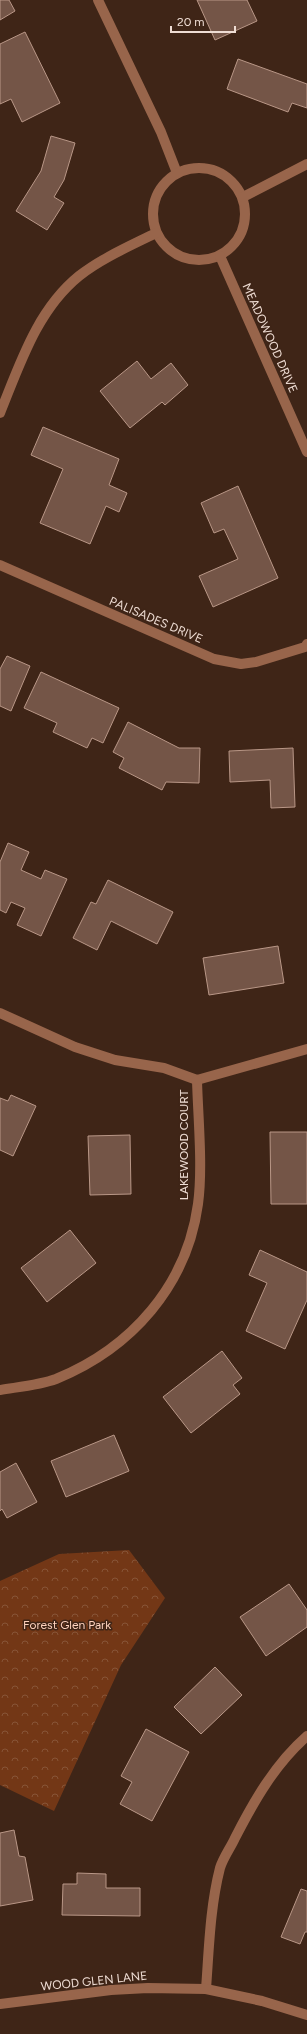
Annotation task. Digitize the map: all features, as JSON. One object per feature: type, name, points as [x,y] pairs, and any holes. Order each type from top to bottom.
[{"type":"street","points":[[98,0],[161,132],[177,173]]},
{"type":"street","points":[[243,197],[307,164]]},
{"type":"street","points":[[197,168],[208,168],[223,174],[235,184],[243,197],[246,211],[240,238],[231,248],[220,256],[208,260],[195,261],[183,258],[172,252],[163,244],[156,233],[153,213],[158,193],[166,182],[177,173],[197,168]]},
{"type":"street","points":[[0,412],[32,338],[42,319],[65,289],[80,276],[105,260],[156,233]]},
{"type":"street","name":"MEADOWOOD DRIVE","points":[[220,256],[307,452]]},
{"type":"street","name":"PALISADES DRIVE","points":[[0,565],[214,659],[240,664],[256,662],[305,647],[307,644]]},
{"type":"street","points":[[0,1013],[75,1047],[115,1060],[164,1068],[197,1080],[307,1049]]},
{"type":"street","name":"LAKEWOOD COURT","points":[[0,1390],[56,1379],[106,1353],[141,1324],[170,1285],[185,1254],[192,1234],[198,1203],[197,1080]]},
{"type":"street","points":[[206,1989],[212,1908],[221,1866],[246,1815],[265,1785],[288,1755],[307,1736]]},
{"type":"street","name":"WOOD GLEN LANE","points":[[0,2004],[111,1990],[148,1988],[206,1989],[262,2001],[307,2015]]},
{"type":"green space","name":"Forest Glen Park","points":[[129,1550],[165,1598],[121,1665],[54,1811],[0,1785],[0,1581],[59,1554]]},
{"type":"building","points":[[0,0],[9,0],[15,11],[0,20]]},
{"type":"building","points":[[197,0],[247,0],[257,21],[215,40]]},
{"type":"building","points":[[25,32],[60,103],[22,122],[11,99],[0,104],[0,44]]},
{"type":"building","points":[[238,59],[307,84],[307,108],[292,103],[288,112],[227,89]]},
{"type":"building","points":[[51,136],[75,143],[64,180],[54,197],[64,203],[47,230],[16,211],[41,171]]},
{"type":"building","points":[[137,361],[151,379],[171,363],[188,385],[165,405],[162,402],[130,428],[100,391]]},
{"type":"building","points":[[43,427],[119,459],[109,485],[127,493],[119,512],[106,506],[90,544],[40,523],[63,469],[31,455]]},
{"type":"building","points":[[238,486],[278,578],[213,607],[199,576],[238,559],[224,529],[214,533],[201,503]]},
{"type":"building","points":[[7,656],[30,666],[11,711],[0,706],[0,669]]},
{"type":"building","points":[[41,672],[119,708],[103,743],[92,738],[87,748],[53,732],[57,723],[24,708]]},
{"type":"building","points":[[128,722],[179,748],[200,748],[199,783],[166,782],[162,790],[119,768],[124,758],[113,752]]},
{"type":"building","points":[[293,748],[295,807],[271,808],[270,780],[230,782],[229,751]]},
{"type":"building","points":[[8,843],[29,852],[21,870],[41,879],[45,870],[67,879],[41,936],[17,925],[25,908],[11,902],[6,913],[0,910],[0,862]]},
{"type":"building","points":[[108,880],[173,912],[157,944],[111,921],[97,950],[73,938],[91,902],[96,904]]},
{"type":"building","points":[[278,946],[284,983],[209,995],[203,958]]},
{"type":"building","points":[[11,1095],[36,1106],[13,1156],[0,1150],[0,1098],[8,1101]]},
{"type":"building","points":[[270,1132],[307,1132],[307,1204],[271,1204]]},
{"type":"building","points":[[130,1135],[131,1194],[90,1195],[88,1136]]},
{"type":"building","points":[[70,1230],[96,1263],[47,1302],[21,1268]]},
{"type":"building","points":[[260,1250],[307,1272],[307,1300],[285,1349],[246,1331],[267,1283],[249,1275]]},
{"type":"building","points":[[222,1351],[242,1378],[233,1385],[240,1394],[191,1433],[163,1397]]},
{"type":"building","points":[[114,1435],[129,1471],[66,1497],[51,1461]]},
{"type":"building","points":[[16,1463],[37,1502],[7,1518],[2,1509],[0,1511],[0,1472]]},
{"type":"building","points":[[289,1584],[307,1610],[307,1627],[266,1656],[240,1617]]},
{"type":"building","points":[[215,1667],[242,1695],[201,1734],[174,1707]]},
{"type":"building","points":[[146,1729],[189,1752],[152,1821],[120,1804],[132,1782],[121,1776]]},
{"type":"building","points":[[14,1830],[19,1856],[25,1857],[33,1900],[0,1906],[0,1833]]},
{"type":"building","points":[[77,1873],[106,1874],[106,1888],[140,1888],[140,1916],[62,1915],[63,1884],[77,1884]]},
{"type":"building","points":[[301,1889],[307,1891],[307,1932],[305,1932],[300,1944],[281,1937]]}]
